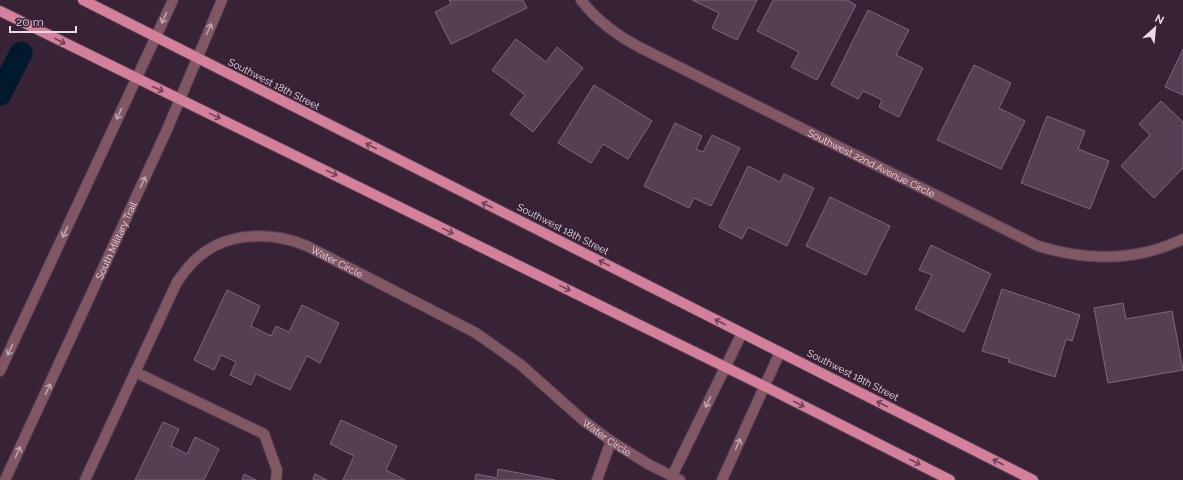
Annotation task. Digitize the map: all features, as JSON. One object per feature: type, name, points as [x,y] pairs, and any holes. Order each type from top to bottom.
[{"type":"main road","name":"Southwest 18th Street","points":[[82,0],[1033,480]]},
{"type":"main road","points":[[0,11],[764,386],[950,480]]},
{"type":"street","points":[[0,371],[173,0]]},
{"type":"street","name":"South Military Trail","points":[[5,480],[166,132],[222,0]]},
{"type":"street","name":"Southwest 22nd Avenue Circle","points":[[581,0],[604,24],[623,38],[641,48],[1038,246],[1060,252],[1106,258],[1152,251],[1183,239]]},
{"type":"street","name":"Water Circle","points":[[85,480],[177,282],[195,260],[208,250],[240,238],[274,236],[291,240],[306,246],[476,333],[521,365],[584,421],[648,464],[676,478],[724,367],[742,332]]},
{"type":"street","points":[[722,480],[780,352]]},
{"type":"street","points":[[135,372],[264,434],[277,470],[276,480]]},
{"type":"street","points":[[597,480],[612,441]]},
{"type":"building","points":[[449,0],[523,0],[527,8],[451,44],[435,12],[451,4]]},
{"type":"building","points":[[692,0],[757,0],[737,40],[712,28],[719,13]]},
{"type":"building","points":[[773,0],[847,0],[856,5],[817,80],[791,67],[799,52],[757,31]]},
{"type":"building","points":[[868,10],[909,30],[896,55],[923,68],[899,117],[879,107],[882,100],[863,91],[858,99],[831,85]]},
{"type":"building","points":[[516,39],[546,62],[557,47],[583,68],[533,132],[510,114],[525,95],[492,70]]},
{"type":"building","points":[[1183,49],[1183,95],[1165,87]]},
{"type":"building","points":[[974,65],[1011,83],[999,108],[1025,121],[1001,169],[937,140]]},
{"type":"building","points":[[594,85],[652,121],[628,159],[603,144],[591,163],[558,143]]},
{"type":"building","points":[[1161,101],[1183,122],[1183,168],[1154,198],[1121,166],[1150,135],[1139,124]]},
{"type":"building","points":[[1047,116],[1085,131],[1078,149],[1109,161],[1090,209],[1021,183]]},
{"type":"building","points":[[675,123],[702,136],[696,149],[703,152],[712,135],[740,148],[711,206],[694,198],[689,208],[644,186]]},
{"type":"building","points":[[748,166],[780,182],[784,174],[814,188],[787,246],[748,227],[742,239],[719,227]]},
{"type":"building","points":[[830,197],[890,226],[866,275],[806,246]]},
{"type":"building","points":[[931,245],[991,274],[964,332],[915,309],[932,275],[919,270]]},
{"type":"building","points":[[1002,289],[1080,315],[1072,341],[1066,339],[1055,377],[1008,362],[1009,359],[982,351]]},
{"type":"building","points":[[227,290],[260,306],[251,326],[271,336],[276,326],[289,332],[302,305],[339,323],[320,363],[307,356],[290,390],[256,374],[251,385],[230,375],[236,362],[221,355],[214,370],[194,360]]},
{"type":"building","points":[[1123,303],[1126,319],[1172,311],[1183,370],[1108,383],[1094,308]]},
{"type":"building","points":[[341,420],[397,446],[386,470],[405,480],[343,480],[354,456],[330,444]]},
{"type":"building","points":[[163,422],[179,429],[171,446],[187,454],[195,437],[219,449],[204,480],[135,480]]},
{"type":"building","points":[[498,469],[555,480],[475,480],[476,474],[497,478]]},
{"type":"building","points":[[244,474],[256,480],[242,480]]},
{"type":"building","points":[[315,474],[327,480],[313,480]]},
{"type":"waterway","points":[[0,94],[21,53]]}]
